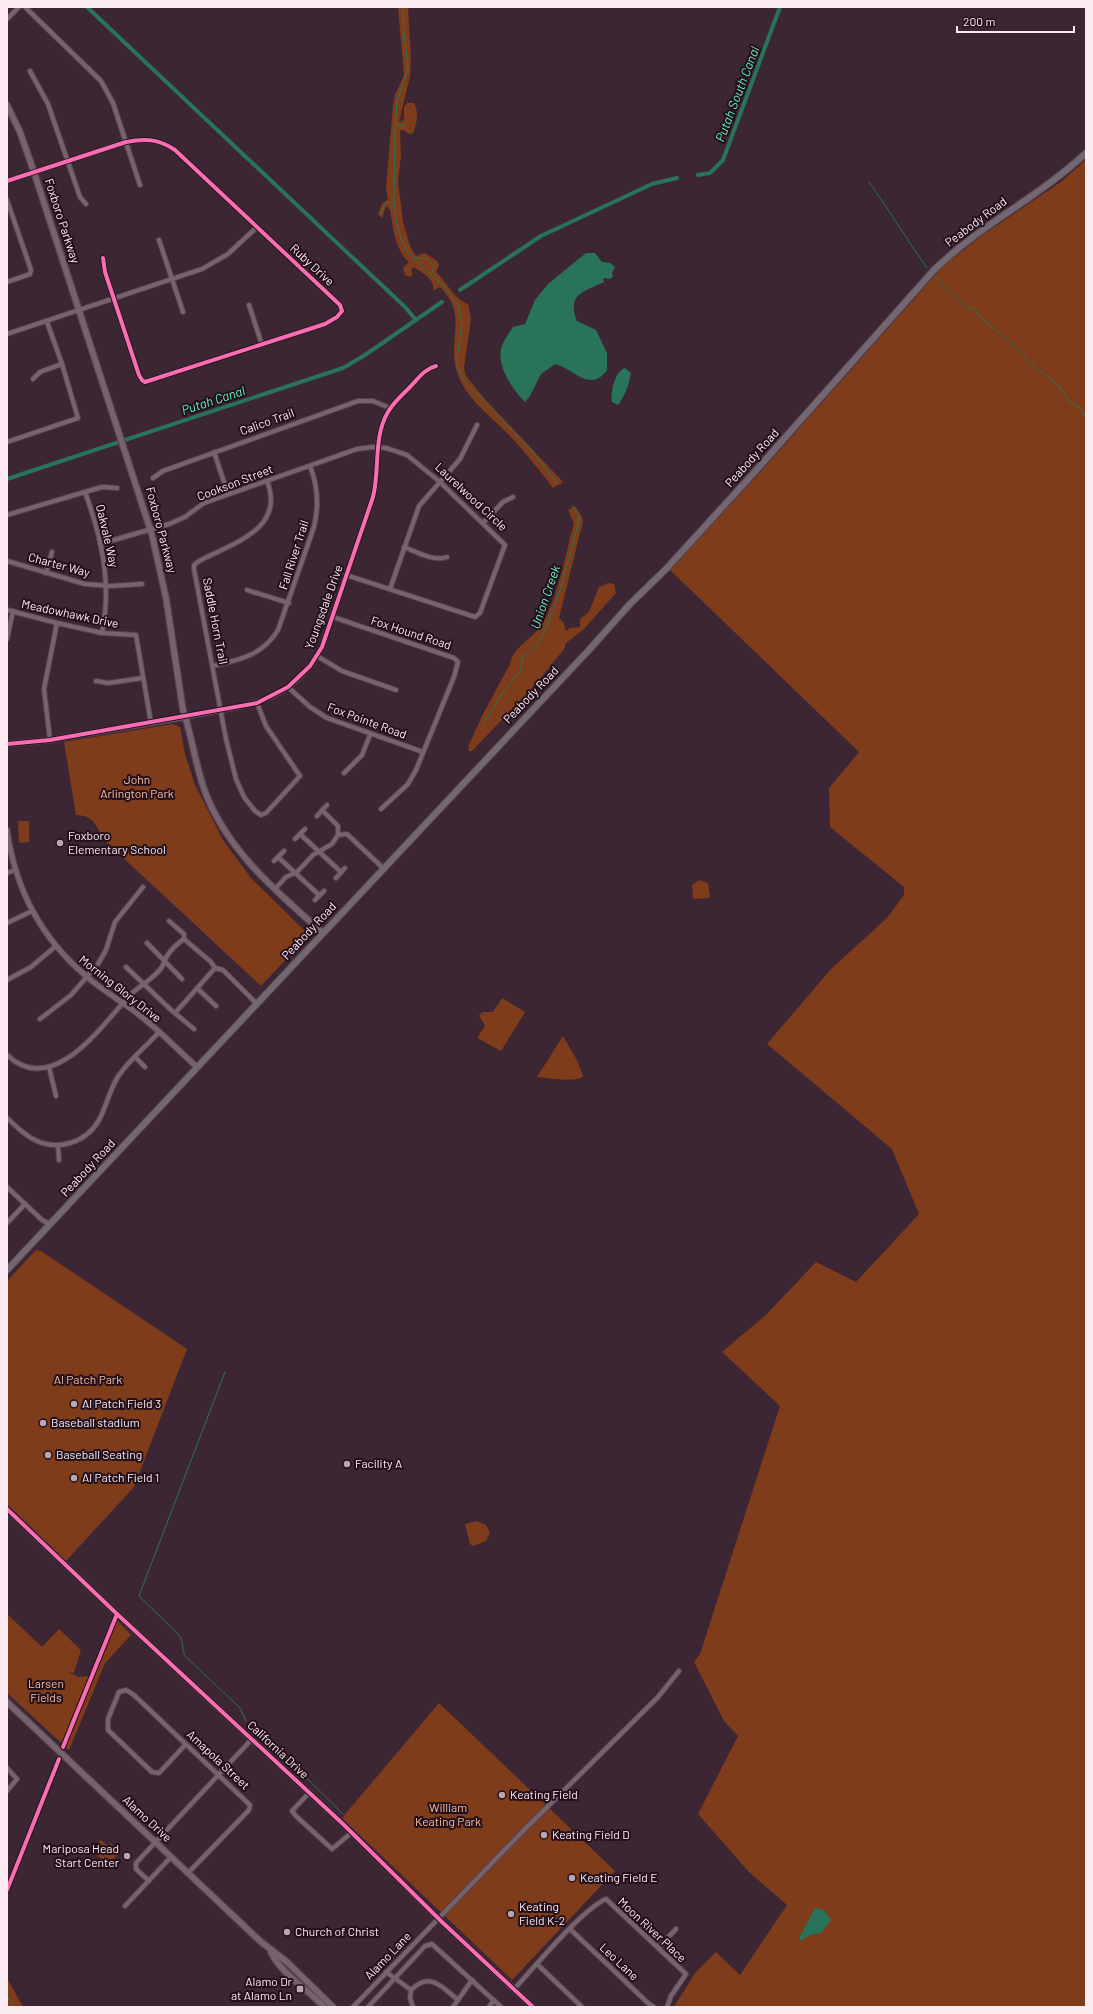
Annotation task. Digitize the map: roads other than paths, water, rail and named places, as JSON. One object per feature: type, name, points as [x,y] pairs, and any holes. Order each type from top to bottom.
[{"type":"main road","name":"Foxboro Parkway","points":[[7,105],[20,132],[34,172],[121,436],[150,530],[166,598],[186,717],[198,770],[211,804],[243,856],[275,889],[322,933]]},
{"type":"main road","name":"Peabody Road","points":[[7,1270],[588,651],[624,609],[667,568],[934,270],[966,241],[1050,183],[1086,153]]},
{"type":"main road","name":"Alamo Drive","points":[[7,1702],[271,1951],[280,1956],[314,1987],[333,2007]]},
{"type":"main road","name":"Alamo Drive","points":[[271,1951],[275,1960],[324,2007]]},
{"type":"main road","points":[[275,1960],[284,1964],[306,1984],[314,1987]]},
{"type":"street","points":[[7,19],[19,7]]},
{"type":"street","points":[[25,7],[101,80],[113,103],[140,185]]},
{"type":"street","points":[[30,71],[48,104],[80,197],[86,204]]},
{"type":"street","name":"Ruby Drive","points":[[7,181],[126,142],[149,139],[166,144],[175,150],[340,305],[342,309],[339,315],[325,324],[145,382],[140,377],[114,299]]},
{"type":"street","points":[[7,200],[31,270],[30,274],[7,282]]},
{"type":"street","points":[[7,334],[202,269],[217,262],[236,248],[257,227]]},
{"type":"street","points":[[159,240],[183,312]]},
{"type":"street","points":[[103,258],[114,299]]},
{"type":"street","points":[[249,305],[262,345]]},
{"type":"street","points":[[7,442],[78,418],[62,364],[46,322]]},
{"type":"street","points":[[33,379],[40,372],[62,364]]},
{"type":"street","points":[[390,408],[425,371],[436,366]]},
{"type":"street","name":"Calico Trail","points":[[153,478],[163,471],[358,401],[373,401],[390,408]]},
{"type":"street","name":"Youngsdale Drive","points":[[7,744],[50,740],[186,717],[257,703],[288,687],[301,676],[317,656],[332,617],[376,487],[379,447],[384,421],[390,408]]},
{"type":"street","points":[[390,589],[419,506],[460,459],[477,425]]},
{"type":"street","name":"Cookson Street","points":[[100,544],[150,530],[178,520],[204,503],[267,480],[357,449],[379,447]]},
{"type":"street","name":"Laurelwood Circle","points":[[346,575],[471,616],[477,616],[505,548],[502,541],[484,523],[440,482],[407,455],[379,447]]},
{"type":"street","points":[[214,452],[228,494]]},
{"type":"street","name":"Fall River Trail","points":[[213,666],[242,660],[263,648],[278,630],[289,603],[314,527],[317,513],[317,495],[310,466]]},
{"type":"street","name":"Saddle Horn Trail","points":[[257,703],[266,726],[300,776],[264,815],[260,815],[255,811],[240,789],[231,760],[199,598],[194,565],[256,531],[265,522],[272,503],[267,480]]},
{"type":"street","points":[[7,515],[85,492],[102,488],[117,488]]},
{"type":"street","name":"Oakvale Way","points":[[85,492],[105,563],[106,586],[102,633]]},
{"type":"street","points":[[484,523],[502,502],[513,497]]},
{"type":"street","points":[[404,548],[432,557],[442,559],[447,558]]},
{"type":"street","points":[[46,573],[52,552]]},
{"type":"street","name":"Charter Way","points":[[7,561],[86,584],[106,586],[142,584]]},
{"type":"street","name":"Fall River Trail","points":[[248,590],[289,603]]},
{"type":"street","name":"Meadowhawk Drive","points":[[7,610],[102,633],[136,635],[151,723]]},
{"type":"street","points":[[7,639],[13,611]]},
{"type":"street","name":"Fox Hound Road","points":[[332,617],[457,660],[458,668],[423,752]]},
{"type":"street","points":[[50,740],[44,689],[57,623]]},
{"type":"street","points":[[317,656],[342,671],[396,690]]},
{"type":"street","points":[[96,681],[108,683],[143,678]]},
{"type":"street","name":"Fox Pointe Road","points":[[288,687],[322,716],[370,735],[423,752]]},
{"type":"street","points":[[344,773],[358,760],[370,735]]},
{"type":"street","points":[[381,809],[408,784],[423,752]]},
{"type":"street","points":[[316,816],[327,805]]},
{"type":"street","points":[[275,889],[286,877],[295,873],[319,852],[332,844],[338,835],[338,826],[322,810]]},
{"type":"street","points":[[295,839],[305,829]]},
{"type":"street","name":"Morning Glory Drive","points":[[7,830],[15,870],[32,911],[56,946],[87,977],[160,1032],[197,1067]]},
{"type":"street","points":[[300,834],[341,872]]},
{"type":"street","points":[[338,835],[347,834],[383,868]]},
{"type":"street","points":[[274,861],[284,851]]},
{"type":"street","points":[[278,857],[319,895]]},
{"type":"street","points":[[336,878],[345,868]]},
{"type":"street","points":[[7,873],[15,870]]},
{"type":"street","points":[[40,1019],[71,995],[103,957],[115,922],[143,887]]},
{"type":"street","points":[[315,900],[324,891]]},
{"type":"street","points":[[7,923],[32,911]]},
{"type":"street","points":[[169,921],[184,934],[184,939],[212,962],[215,968],[223,970],[256,1003]]},
{"type":"street","points":[[7,1055],[32,1068],[57,1065],[70,1057],[108,1021],[139,986],[144,984],[162,967],[167,956],[184,939]]},
{"type":"street","points":[[148,944],[182,979]]},
{"type":"street","points":[[7,980],[31,967],[56,946]]},
{"type":"street","points":[[126,967],[194,1029]]},
{"type":"street","points":[[176,1012],[215,968]]},
{"type":"street","points":[[196,988],[216,1006]]},
{"type":"street","points":[[7,1118],[22,1132],[34,1140],[45,1144],[58,1146],[76,1141],[92,1129],[102,1114],[116,1080],[160,1032]]},
{"type":"street","points":[[136,1058],[145,1067]]},
{"type":"street","points":[[49,1067],[56,1096]]},
{"type":"street","points":[[58,1146],[59,1160]]},
{"type":"street","points":[[7,1187],[42,1220],[50,1224]]},
{"type":"street","points":[[7,1223],[25,1204]]},
{"type":"street","name":"California Drive","points":[[7,1509],[117,1614],[252,1739],[533,2007]]},
{"type":"street","name":"Alamo Lane","points":[[353,2007],[523,1831],[658,1697],[679,1671]]},
{"type":"street","name":"Amapola Street","points":[[186,1744],[160,1771],[156,1774],[153,1773],[108,1730],[108,1719],[118,1694],[122,1690],[131,1692],[219,1775],[249,1804],[250,1808],[188,1873]]},
{"type":"street","points":[[149,1881],[136,1869],[136,1863],[252,1739]]},
{"type":"street","points":[[7,1768],[17,1779],[7,1791]]},
{"type":"street","points":[[309,1793],[292,1810],[296,1816],[332,1849],[351,1833]]},
{"type":"street","points":[[125,1906],[171,1857]]},
{"type":"street","name":"Moon River Place","points":[[570,1929],[599,1902],[606,1899],[686,1974],[671,1996],[667,2007]]},
{"type":"street","points":[[514,1989],[570,1929]]},
{"type":"street","name":"Leo Lane","points":[[570,1929],[649,2004],[654,2007]]},
{"type":"street","points":[[658,1948],[676,1929]]},
{"type":"street","points":[[368,2007],[426,1946],[432,1944],[436,1946],[501,2007]]},
{"type":"street","points":[[537,1964],[582,2007]]},
{"type":"street","points":[[386,1972],[411,1990]]},
{"type":"street","points":[[453,2007],[472,1980]]},
{"type":"street","points":[[413,2007],[410,1998],[411,1990],[419,1983],[434,1982],[458,2000]]},
{"type":"street","points":[[489,2007],[494,2000]]},
{"type":"waterway","points":[[87,7],[405,307],[416,320]]},
{"type":"waterway","points":[[403,7],[404,34],[408,68],[397,102],[394,202],[397,225],[402,241],[412,258],[444,286],[458,305],[462,322],[457,359],[458,368],[465,382],[531,450],[557,483]]},
{"type":"waterway","name":"Putah South Canal","points":[[698,175],[710,173],[723,160],[780,7]]},
{"type":"waterway","points":[[397,125],[405,125]]},
{"type":"waterway","points":[[460,290],[541,236],[652,184],[677,178]]},
{"type":"waterway","points":[[869,182],[927,268]]},
{"type":"waterway","points":[[381,214],[386,203],[394,202]]},
{"type":"waterway","points":[[414,258],[423,258],[428,260],[434,268],[432,273]]},
{"type":"waterway","points":[[935,277],[960,301],[971,309],[977,311],[977,314],[1022,353],[1036,368],[1058,385],[1069,401],[1079,407],[1086,417]]},
{"type":"waterway","name":"Putah Canal","points":[[7,479],[343,368],[365,355],[442,302]]},
{"type":"waterway","name":"Union Creek","points":[[482,726],[504,691],[520,671],[523,656],[539,642],[552,615],[579,521],[579,515],[572,506]]},
{"type":"waterway","points":[[225,1372],[139,1596],[179,1635],[182,1640],[186,1657],[240,1708],[246,1721]]},
{"type":"waterway","points":[[268,1740],[343,1814]]},
{"type":"waterway","points":[[7,1996],[13,2007]]},
{"type":"place","name":"Foxboro Elementary School","points":[[60,843]]},
{"type":"place","name":"Al Patch Field 3","points":[[74,1404]]},
{"type":"place","name":"Baseball stadium","points":[[43,1423]]},
{"type":"place","name":"Baseball Seating","points":[[48,1455]]},
{"type":"place","name":"Facility A","points":[[347,1464]]},
{"type":"place","name":"Al Patch Field 1","points":[[74,1478]]},
{"type":"place","name":"Keating Field","points":[[502,1795]]},
{"type":"place","name":"Keating Field D","points":[[544,1835]]},
{"type":"place","name":"Mariposa Head Start Center","points":[[127,1856]]},
{"type":"place","name":"Keating Field E","points":[[572,1878]]},
{"type":"place","name":"Keating Field K-2","points":[[511,1914]]},
{"type":"place","name":"Church of Christ","points":[[287,1932]]},
{"type":"place","name":"Alamo Dr at Alamo Ln","points":[[300,1989]]},
{"type":"park label","name":"John Arlington Park","points":[[137,787]]},
{"type":"park label","name":"Al Patch Park","points":[[88,1380]]},
{"type":"park label","name":"Larsen Fields","points":[[46,1691]]},
{"type":"park label","name":"William Keating Park","points":[[448,1815]]}]
